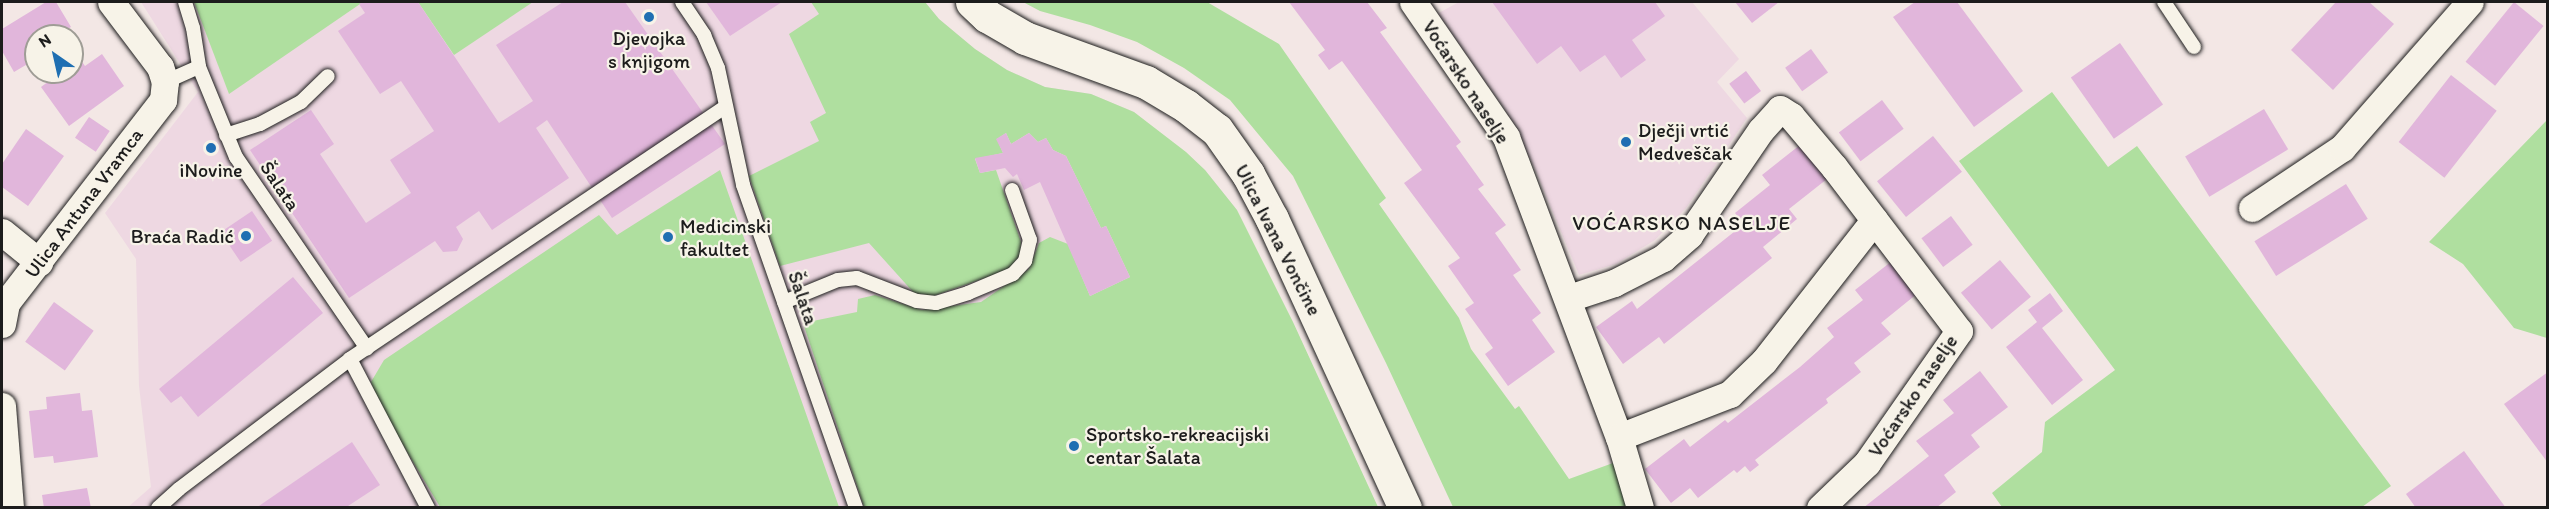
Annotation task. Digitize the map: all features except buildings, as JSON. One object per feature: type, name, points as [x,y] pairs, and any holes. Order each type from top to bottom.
[{"type":"main road","name":"Ulica Ivana Vončine","points":[[972,2],[987,16],[1025,38],[1146,82],[1186,106],[1217,130],[1248,174],[1272,219],[1405,507]]},
{"type":"street","points":[[111,2],[160,67],[165,82]]},
{"type":"street","name":"Voćarsko naselje","points":[[1413,2],[1506,137],[1569,298],[1619,437],[1640,507]]},
{"type":"street","points":[[2252,208],[2342,148],[2470,2]]},
{"type":"street","name":"Ulica Antuna Vramca","points":[[2,324],[6,303],[163,100],[165,82]]},
{"type":"street","name":"Voćarsko naselje","points":[[1569,298],[1614,283],[1663,258],[1689,235],[1736,162],[1780,109],[1791,116],[1959,331],[1867,463],[1828,505]]},
{"type":"street","points":[[1619,437],[1730,394],[1764,361],[1874,220]]},
{"type":"street","points":[[2,232],[39,262]]},
{"type":"street","points":[[2,406],[10,507]]},
{"type":"lane","name":"Šalata","points":[[185,2],[193,28],[199,67],[236,157],[367,348]]},
{"type":"lane","name":"Šalata","points":[[682,2],[711,49],[718,68],[743,185],[856,507]]},
{"type":"lane","points":[[2163,2],[2194,47]]},
{"type":"lane","points":[[165,82],[199,67]]},
{"type":"lane","points":[[226,135],[260,124],[301,102],[328,76]]},
{"type":"lane","points":[[158,507],[350,359],[725,107]]},
{"type":"lane","points":[[784,302],[838,280],[857,278],[918,301],[936,303],[968,293],[1013,274],[1025,261],[1029,240],[1012,190]]},
{"type":"lane","points":[[350,359],[428,507]]},
{"type":"shaded area","name":"Medicinski fakultet","points":[[141,2],[925,2],[939,19],[975,49],[1007,70],[1045,87],[1091,94],[1134,112],[1205,170],[1237,210],[912,507],[127,508],[151,487],[139,386],[136,259],[105,213],[198,92]]},
{"type":"shaded area","name":"Dječji vrtić Medveščak","points":[[1459,2],[1692,2],[1739,59],[1717,82],[1747,118],[1686,208],[1655,240],[1616,264],[1579,275],[1534,167],[1504,108],[1437,14]]},
{"type":"green space","points":[[194,2],[363,2],[229,94]]},
{"type":"green space","points":[[418,2],[533,2],[454,55]]},
{"type":"green space","points":[[811,2],[925,2],[939,19],[975,49],[1007,70],[1045,87],[1091,94],[1134,112],[1186,152],[1205,170],[1237,210],[1293,322],[1378,507],[864,507],[803,323],[857,312],[858,299],[875,295],[922,310],[981,302],[1029,269],[1039,243],[1050,237],[1068,244],[1090,296],[1130,277],[1106,226],[1101,228],[1066,156],[1053,150],[1046,138],[1038,142],[1029,133],[1011,144],[1006,133],[997,139],[1003,153],[975,159],[980,173],[996,170],[1021,242],[1020,255],[1008,270],[933,296],[914,293],[869,243],[780,266],[749,176],[819,141],[810,122],[826,113],[789,34],[819,14]]},
{"type":"green space","points":[[1023,2],[1207,2],[1279,44],[1386,198],[1379,204],[1459,318],[1471,349],[1515,409],[1519,406],[1569,479],[1613,463],[1630,507],[1453,507],[1386,363],[1293,176],[1230,100],[1184,68],[1137,42],[1090,25],[1040,11]]},
{"type":"green space","points":[[2052,92],[2108,167],[2137,146],[2391,486],[2362,507],[2002,507],[1992,493],[2042,452],[2045,422],[2115,370],[1959,161]]},
{"type":"green space","points":[[2547,120],[2547,338],[2514,328],[2463,264],[2429,242]]},
{"type":"green space","points":[[720,170],[839,507],[440,507],[379,405],[371,382],[384,360],[599,215],[617,235]]},
{"type":"place","name":"Djevojka s knjigom","points":[[649,17]]},
{"type":"place","name":"Dječji vrtić Medveščak","points":[[1626,142]]},
{"type":"place","name":"iNovine","points":[[211,148]]},
{"type":"place","name":"Braća Radić","points":[[246,236]]},
{"type":"place","name":"Medicinski fakultet","points":[[668,237]]},
{"type":"place","name":"Sportsko-rekreacijski centar Šalata","points":[[1074,446]]},
{"type":"district","name":"VOĆARSKO NASELJE","points":[[1682,223]]}]
